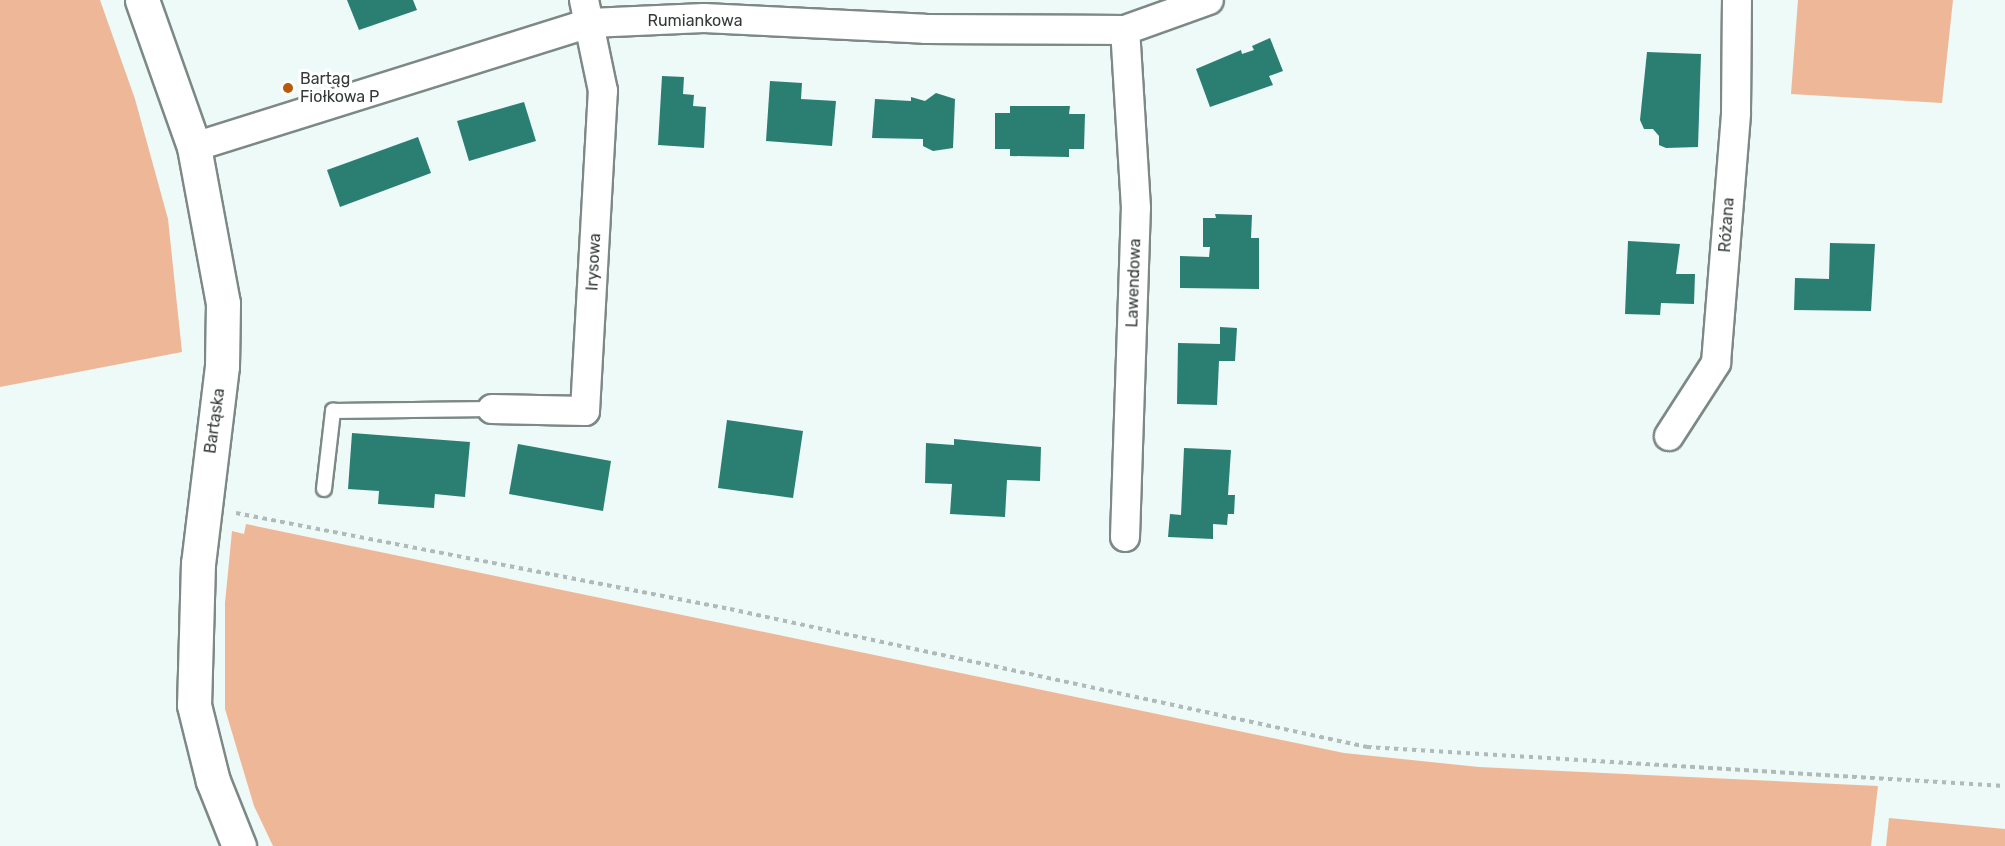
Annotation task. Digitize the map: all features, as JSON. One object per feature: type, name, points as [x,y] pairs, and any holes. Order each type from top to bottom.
[{"type":"street","name":"Bartąska","points":[[142,0],[194,147],[223,303],[222,366],[204,505],[193,640],[194,705],[213,781],[239,846]]},
{"type":"street","name":"Rumiankowa","points":[[194,147],[587,11],[925,29],[1125,30],[1209,0]]},
{"type":"street","name":"Różana","points":[[1669,436],[1716,363],[1736,113],[1737,0]]},
{"type":"street","name":"Irysowa","points":[[492,410],[585,411],[603,91],[587,11]]},
{"type":"street","name":"Lawendowa","points":[[1125,30],[1136,208],[1125,537]]},
{"type":"lane","points":[[324,489],[333,411],[492,410]]},
{"type":"path","points":[[204,505],[730,609],[1368,747],[2005,786]]},
{"type":"shaded area","points":[[0,0],[100,0],[135,99],[168,219],[182,352],[0,387]]},
{"type":"shaded area","points":[[1798,0],[1953,0],[1942,103],[1791,94]]},
{"type":"shaded area","points":[[246,524],[1344,753],[1479,767],[1878,786],[1871,846],[273,846],[254,806],[225,709],[225,603],[232,531],[244,534]]},
{"type":"shaded area","points":[[1889,818],[2005,829],[2005,846],[1886,846]]},
{"type":"building","points":[[347,0],[413,0],[417,10],[359,30]]},
{"type":"building","points":[[1270,38],[1283,71],[1269,76],[1273,85],[1210,107],[1196,69],[1241,50],[1242,54],[1254,50],[1252,46]]},
{"type":"building","points":[[1647,52],[1701,54],[1698,147],[1666,148],[1659,145],[1659,136],[1653,129],[1644,129],[1640,120]]},
{"type":"building","points":[[662,76],[684,77],[683,94],[694,95],[693,106],[706,107],[704,148],[658,145]]},
{"type":"building","points":[[770,81],[802,83],[801,99],[836,101],[832,146],[766,141]]},
{"type":"building","points":[[936,93],[955,99],[953,148],[933,151],[923,146],[923,139],[872,138],[875,99],[911,101],[911,97],[925,101]]},
{"type":"building","points":[[524,102],[536,141],[469,161],[457,121]]},
{"type":"building","points":[[1010,106],[1070,106],[1069,114],[1085,114],[1084,149],[1069,149],[1069,157],[1010,156],[1010,149],[995,149],[995,113],[1010,113]]},
{"type":"building","points":[[418,137],[431,173],[340,207],[327,170]]},
{"type":"building","points":[[1215,214],[1252,215],[1251,238],[1259,238],[1259,289],[1180,288],[1180,256],[1209,257],[1210,247],[1203,247],[1203,218],[1216,218]]},
{"type":"building","points":[[1628,241],[1680,244],[1676,274],[1695,274],[1694,304],[1661,303],[1660,315],[1625,314]]},
{"type":"building","points":[[1830,243],[1875,244],[1871,311],[1794,310],[1795,278],[1829,279]]},
{"type":"building","points":[[1220,327],[1237,328],[1235,361],[1219,361],[1217,405],[1177,404],[1178,343],[1220,344]]},
{"type":"building","points":[[727,420],[803,431],[793,498],[718,488]]},
{"type":"building","points":[[352,433],[470,442],[465,497],[435,494],[434,508],[378,504],[379,491],[348,489]]},
{"type":"building","points":[[954,439],[1041,447],[1040,481],[1007,480],[1005,517],[950,514],[952,484],[925,483],[926,443],[954,445]]},
{"type":"building","points":[[518,444],[611,461],[603,511],[509,494]]},
{"type":"building","points":[[1184,448],[1231,450],[1228,495],[1235,495],[1234,514],[1228,514],[1227,525],[1213,524],[1213,539],[1168,537],[1170,514],[1181,515]]},
{"type":"place","name":"Bartąg Fiołkowa P","points":[[288,88]]}]
